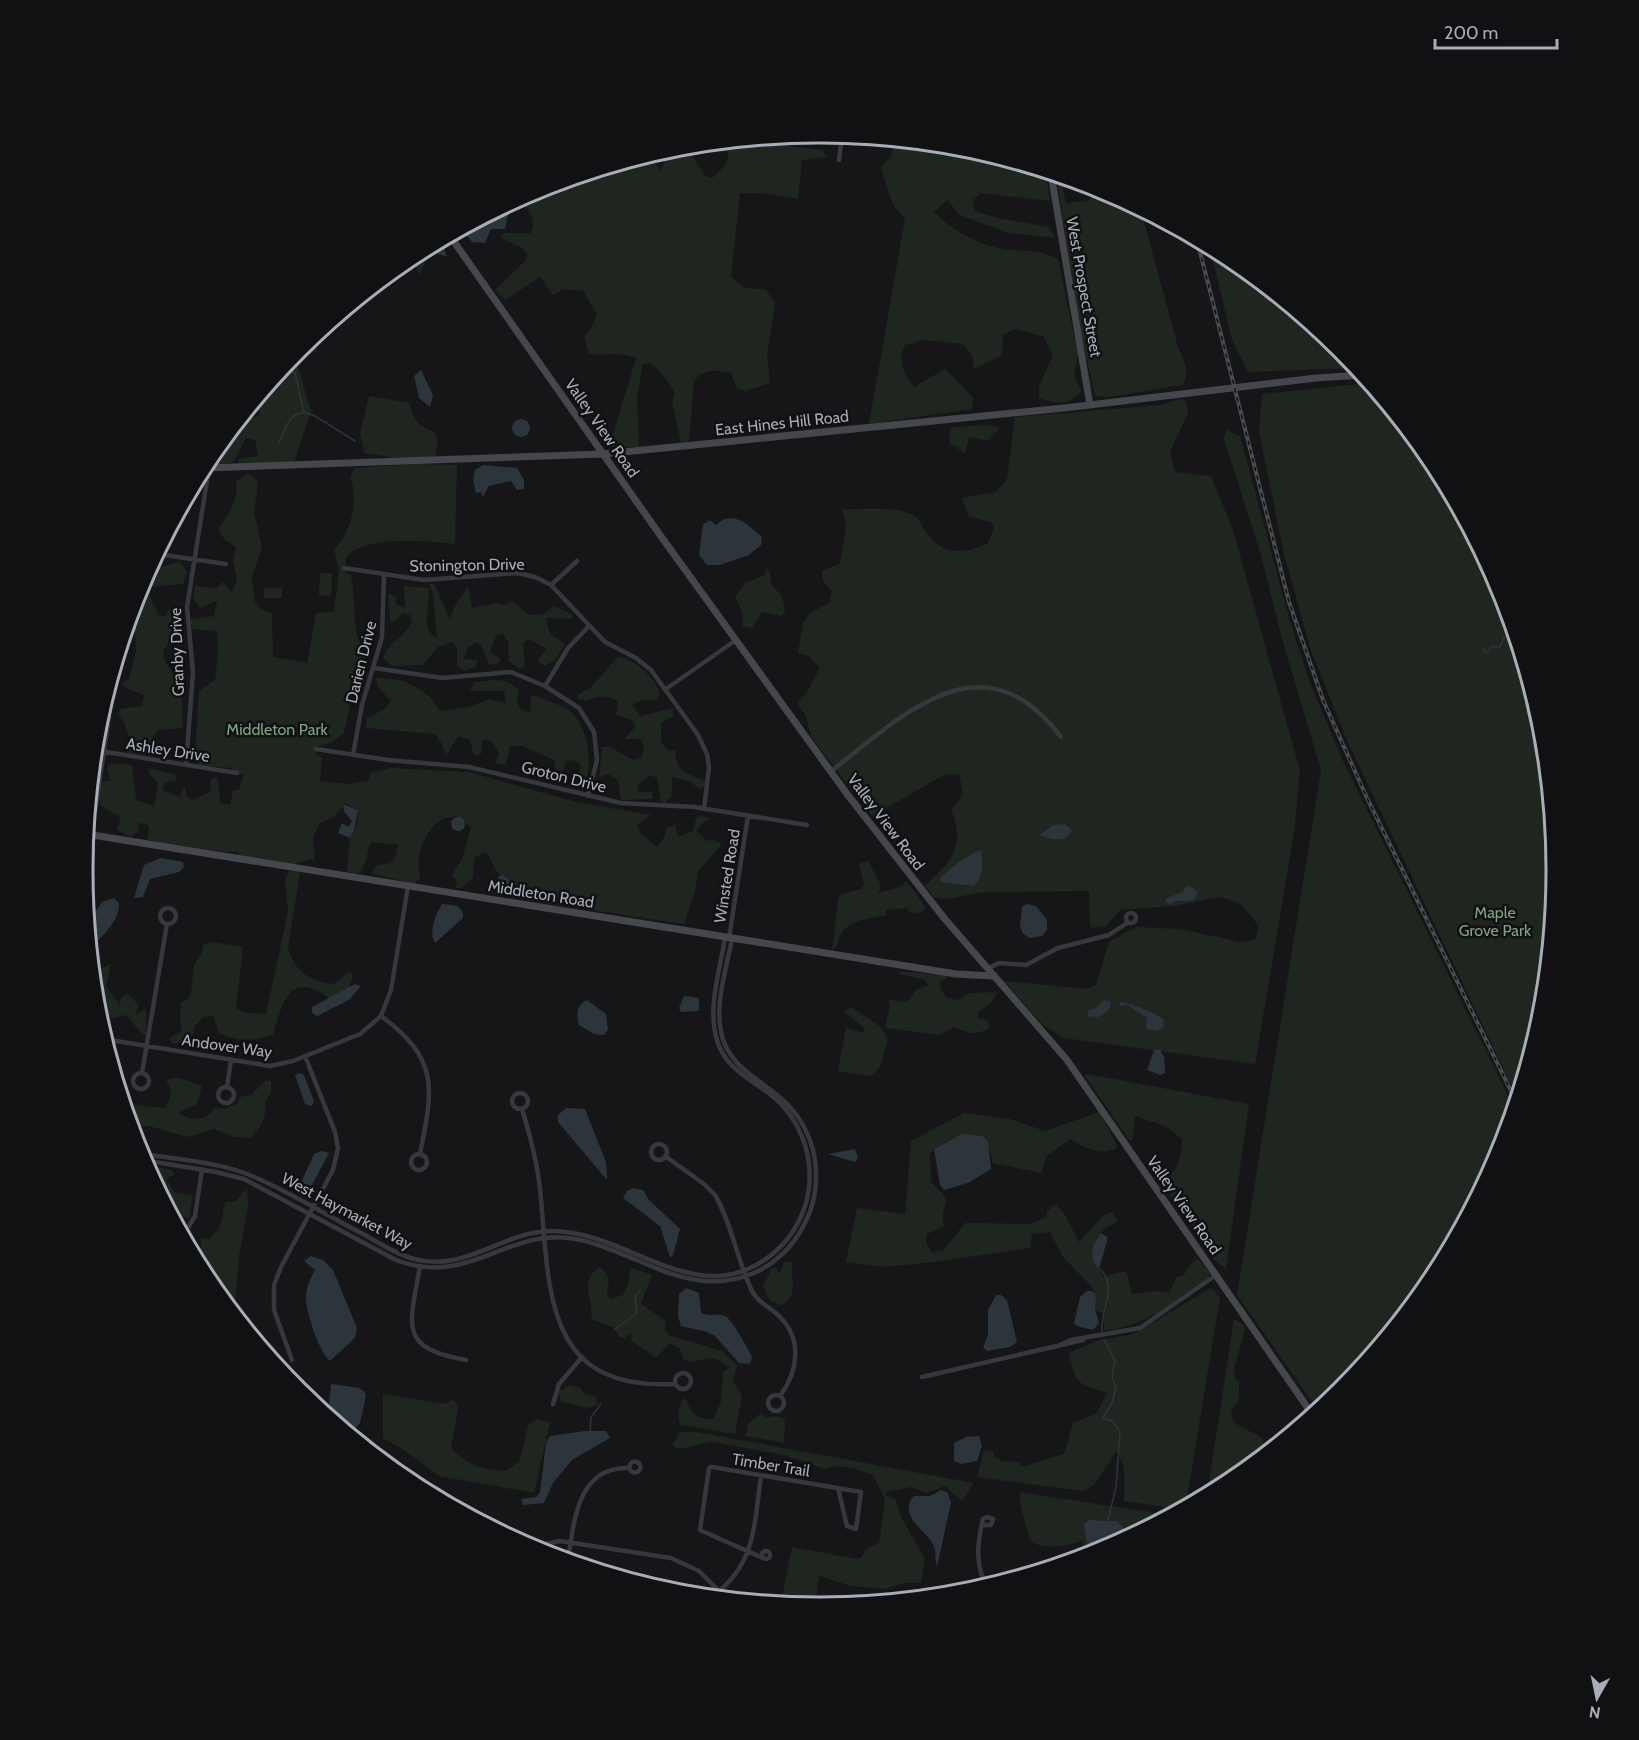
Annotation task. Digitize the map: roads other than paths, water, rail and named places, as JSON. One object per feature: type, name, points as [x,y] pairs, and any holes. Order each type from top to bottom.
[{"type":"street","points":[[839,160],[841,144]]},
{"type":"street","name":"West Prospect Street","points":[[1052,182],[1090,405]]},
{"type":"street","name":"Valley View Road","points":[[454,242],[831,772],[916,885],[1067,1060],[1308,1408]]},
{"type":"street","name":"East Hines Hill Road","points":[[214,468],[603,454],[1090,405],[1352,376]]},
{"type":"street","name":"Granby Drive","points":[[186,765],[193,672],[186,621],[204,484]]},
{"type":"street","points":[[165,555],[226,564]]},
{"type":"street","points":[[551,585],[577,561]]},
{"type":"street","name":"Stonington Drive","points":[[344,568],[434,580],[517,573],[535,577],[551,585],[605,642],[646,665],[698,735],[707,754],[710,773],[704,809]]},
{"type":"street","name":"Darien Drive","points":[[353,755],[359,720],[383,630],[384,575]]},
{"type":"street","points":[[545,686],[568,648],[589,626]]},
{"type":"street","points":[[666,689],[736,640]]},
{"type":"street","points":[[374,668],[443,678],[511,672],[545,686],[579,708],[594,732],[597,760],[588,796]]},
{"type":"street","points":[[831,772],[921,704],[940,694],[963,688],[990,689],[1017,697],[1044,716],[1060,737]]},
{"type":"street","points":[[98,784],[108,724]]},
{"type":"street","name":"Groton Drive","points":[[316,749],[469,767],[630,804],[704,809],[807,825]]},
{"type":"street","name":"Ashley Drive","points":[[104,752],[237,773]]},
{"type":"street","name":"Winsted Road","points":[[728,939],[748,816]]},
{"type":"street","name":"Middleton Road","points":[[94,836],[728,939],[956,974],[993,976]]},
{"type":"street","points":[[408,886],[390,996],[381,1016],[412,1043],[427,1073],[429,1106],[420,1154]]},
{"type":"street","points":[[987,969],[999,963],[1026,965],[1058,948],[1109,935],[1127,923]]},
{"type":"street","points":[[142,1073],[167,924]]},
{"type":"street","name":"West Haymarket Way","points":[[151,1155],[203,1163],[250,1175],[393,1251],[421,1261],[443,1262],[462,1259],[518,1236],[579,1233],[644,1261],[698,1275],[720,1276],[745,1273],[765,1260],[786,1241],[801,1217],[812,1186],[809,1160],[800,1131],[780,1103],[757,1083],[732,1056],[721,1033],[720,1005],[728,939]]},
{"type":"street","name":"Andover Way","points":[[114,1041],[276,1066],[360,1034],[381,1016]]},
{"type":"street","points":[[292,1360],[274,1310],[273,1293],[281,1267],[333,1170],[338,1148],[333,1124],[305,1056]]},
{"type":"street","points":[[227,1087],[231,1060]]},
{"type":"street","points":[[522,1109],[537,1162],[555,1316],[569,1343],[582,1357],[604,1372],[626,1382],[647,1385],[675,1384]]},
{"type":"street","points":[[665,1156],[704,1184],[715,1195],[753,1294],[783,1321],[793,1339],[796,1351],[794,1370],[780,1396]]},
{"type":"street","name":"West Haymarket Way","points":[[154,1162],[202,1169],[244,1179],[396,1260],[420,1267],[440,1269],[464,1265],[544,1234]]},
{"type":"street","points":[[188,1228],[195,1216],[203,1163]]},
{"type":"street","points":[[421,1261],[411,1319],[417,1339],[433,1353],[466,1360]]},
{"type":"street","points":[[922,1377],[1055,1347],[1071,1340],[1089,1339],[1144,1326],[1216,1275]]},
{"type":"street","points":[[553,1404],[559,1384],[582,1357]]},
{"type":"street","points":[[569,1552],[576,1509],[585,1490],[606,1472],[629,1467]]},
{"type":"street","name":"Timber Trail","points":[[749,1550],[700,1530],[708,1470],[712,1467],[838,1488],[862,1493],[856,1529],[847,1526],[838,1488]]},
{"type":"street","points":[[724,1590],[735,1577],[749,1550],[761,1476]]},
{"type":"street","points":[[982,1525],[977,1557],[983,1578]]},
{"type":"street","points":[[547,1543],[554,1541],[571,1542],[678,1560],[699,1571],[715,1589]]},
{"type":"street","points":[[749,1550],[766,1551],[762,1554],[763,1558],[749,1550]]},
{"type":"waterway","points":[[291,371],[295,373],[304,412],[315,416],[355,441]]},
{"type":"waterway","points":[[278,444],[290,420],[297,414],[303,413]]},
{"type":"waterway","points":[[1483,649],[1486,653],[1492,646],[1499,648],[1507,636]]},
{"type":"waterway","points":[[1100,1269],[1108,1284],[1102,1333]]},
{"type":"waterway","points":[[614,1330],[637,1313],[635,1296],[640,1291]]},
{"type":"waterway","points":[[1104,1339],[1115,1361],[1112,1377],[1116,1387],[1112,1403],[1103,1418],[1112,1421],[1120,1431],[1116,1487],[1108,1520]]},
{"type":"waterway","points":[[590,1431],[591,1417],[601,1404]]},
{"type":"railway","points":[[1200,252],[1289,602],[1323,700],[1367,798],[1511,1091]]},
{"type":"park label","name":"Middleton Park","points":[[277,729]]},
{"type":"park label","name":"Maple Grove Park","points":[[1495,921]]}]
